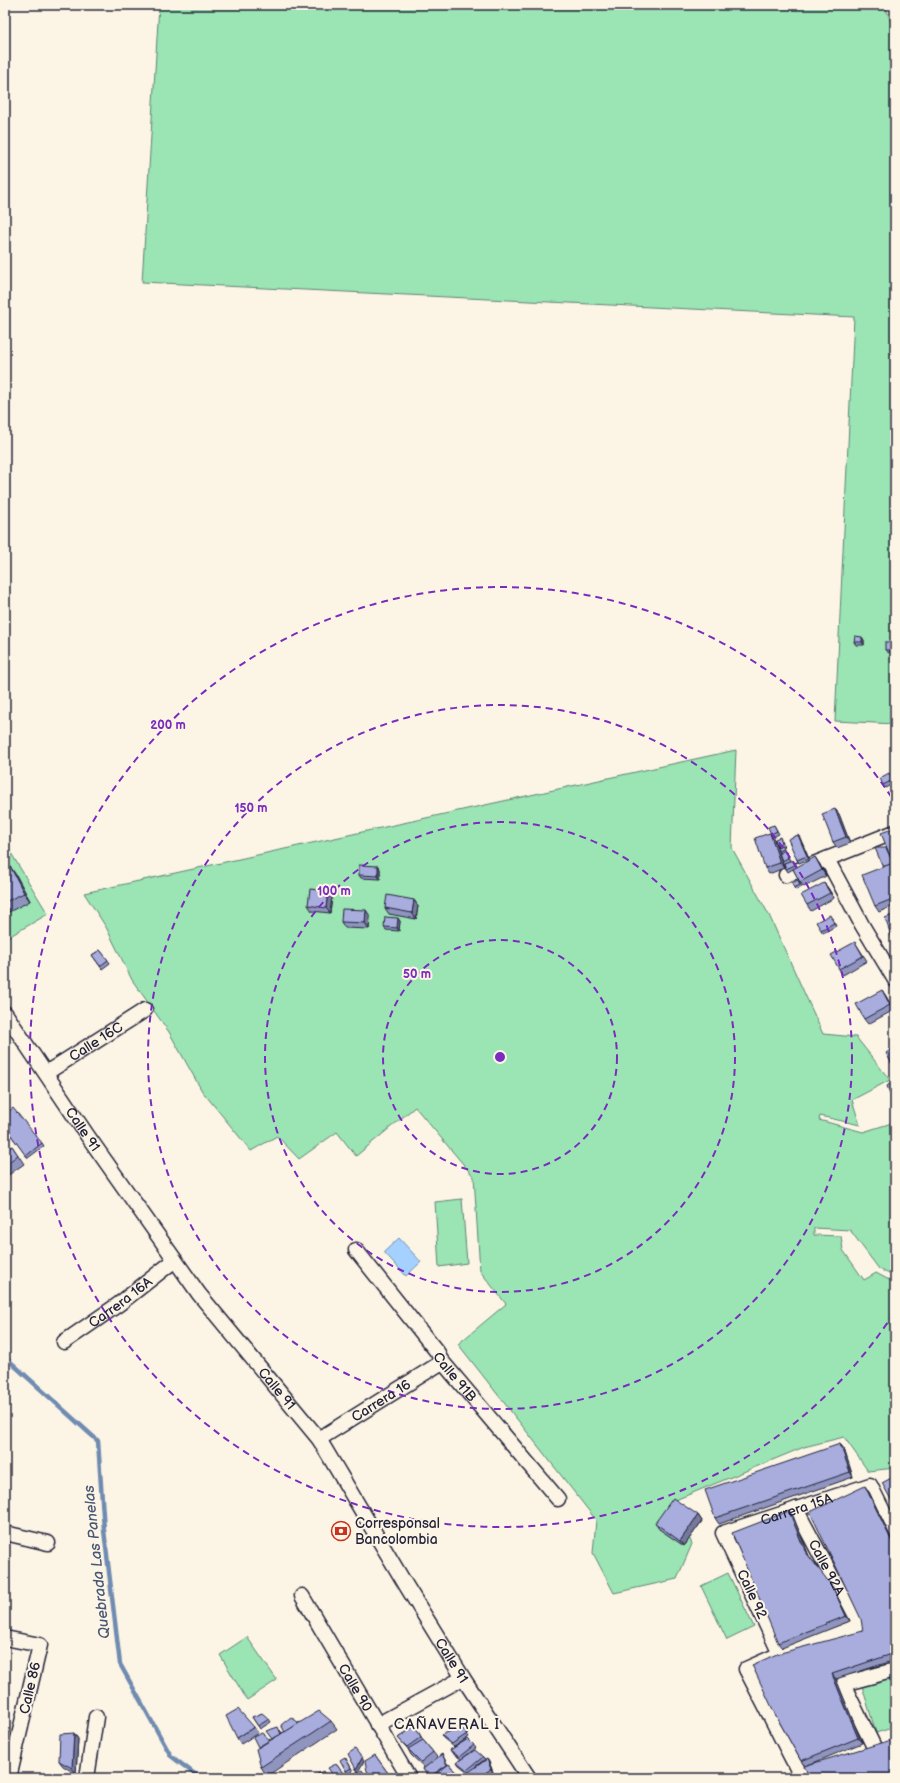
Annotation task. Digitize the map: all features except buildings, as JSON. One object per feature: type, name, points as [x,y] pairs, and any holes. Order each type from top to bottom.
[{"type":"street","points":[[786,875],[895,832]]},
{"type":"street","points":[[827,859],[862,925],[895,980]]},
{"type":"street","name":"Calle 16C","points":[[46,1073],[145,1010]]},
{"type":"street","name":"Calle 91","points":[[5,1013],[87,1135],[199,1294],[319,1439],[463,1678],[529,1778]]},
{"type":"street","name":"Calle 91B","points":[[356,1250],[438,1354],[440,1359],[558,1500]]},
{"type":"street","name":"Carrera 16A","points":[[64,1342],[119,1304],[175,1260]]},
{"type":"street","name":"Carrera 16","points":[[319,1439],[439,1364],[440,1359]]},
{"type":"street","name":"Carrera 15A","points":[[723,1533],[870,1485],[895,1535]]},
{"type":"street","name":"Calle 92A","points":[[780,1654],[858,1626],[796,1509]]},
{"type":"street","points":[[5,1533],[48,1543]]},
{"type":"street","name":"Calle 92","points":[[723,1533],[780,1654]]},
{"type":"street","name":"Calle 90","points":[[302,1596],[376,1725],[409,1778]]},
{"type":"street","name":"Calle 86","points":[[5,1638],[40,1645],[9,1778]]},
{"type":"street","points":[[780,1654],[746,1669],[800,1775],[813,1767]]},
{"type":"street","points":[[874,1747],[843,1684],[895,1670]]},
{"type":"street","points":[[376,1725],[463,1678]]},
{"type":"street","points":[[87,1778],[96,1717]]},
{"type":"street","points":[[859,1752],[888,1743]]},
{"type":"green space","points":[[159,5],[885,5],[895,34],[895,724],[835,721],[854,317],[142,282]]},
{"type":"green space","points":[[736,750],[732,848],[769,915],[823,1034],[856,1037],[890,1080],[852,1100],[860,1125],[820,1116],[819,1120],[863,1132],[895,1122],[895,1277],[879,1269],[850,1230],[814,1228],[814,1235],[841,1236],[843,1250],[864,1280],[876,1273],[895,1283],[895,1468],[868,1471],[844,1437],[804,1447],[673,1501],[692,1544],[677,1579],[614,1593],[593,1553],[596,1520],[458,1344],[506,1304],[480,1271],[474,1177],[415,1107],[356,1156],[337,1132],[299,1159],[277,1136],[251,1151],[202,1091],[169,1032],[132,980],[106,927],[84,893]]},
{"type":"green space","points":[[8,848],[48,914],[5,939],[5,850]]},
{"type":"green space","points":[[462,1199],[467,1263],[439,1267],[435,1202]]},
{"type":"green space","points":[[728,1573],[754,1627],[727,1640],[701,1586]]},
{"type":"green space","points":[[247,1637],[277,1680],[247,1700],[220,1655]]},
{"type":"green space","points":[[895,1676],[895,1727],[876,1733],[862,1686]]},
{"type":"water","points":[[399,1238],[421,1262],[406,1276],[384,1252]]},
{"type":"waterway","name":"Quebrada Las Panelas","points":[[5,1357],[98,1441],[104,1530],[120,1664],[171,1756],[200,1778]]},
{"type":"place","name":"Corresponsal Bancolombia","points":[[341,1531]]},
{"type":"district","name":"CAÑAVERAL I","points":[[447,1724]]}]
